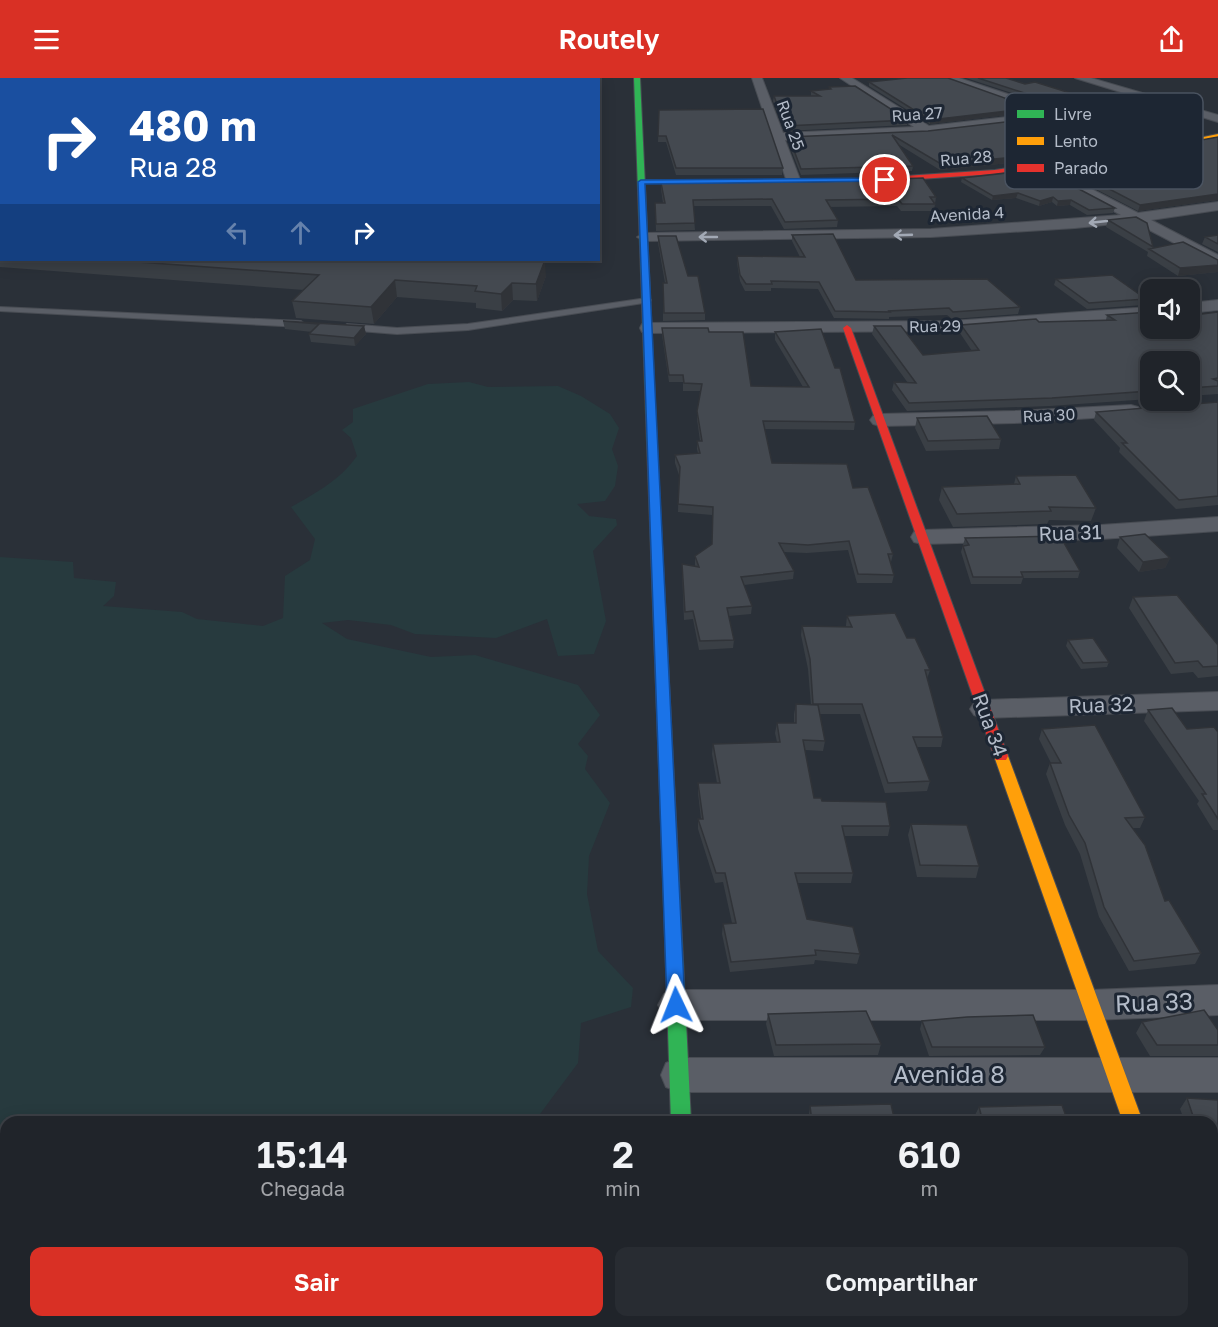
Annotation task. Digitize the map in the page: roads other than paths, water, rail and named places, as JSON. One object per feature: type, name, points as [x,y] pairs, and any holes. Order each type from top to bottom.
[{"type":"street","points":[[637,78],[681,1116]]},
{"type":"street","name":"Rua 25","points":[[757,78],[778,137],[789,182]]},
{"type":"street","points":[[845,78],[927,130]]},
{"type":"street","points":[[949,78],[1005,96]]},
{"type":"street","points":[[1080,78],[1130,93]]},
{"type":"street","points":[[1203,115],[1218,119]]},
{"type":"street","name":"Rua 27","points":[[778,137],[927,130],[1005,120]]},
{"type":"street","name":"Rua 28","points":[[1203,139],[1218,136]]},
{"type":"street","name":"Rua 28","points":[[842,182],[941,177],[1005,171]]},
{"type":"street","points":[[641,182],[789,182]]},
{"type":"street","points":[[1083,189],[1218,261]]},
{"type":"street","name":"Avenida 4","points":[[644,243],[1018,229],[1218,206]]},
{"type":"street","name":"Avenida 4","points":[[644,243],[897,248],[1034,241],[1218,221]]},
{"type":"street","points":[[1200,307],[1218,305]]},
{"type":"street","name":"Rua 29","points":[[648,328],[963,326],[1140,313]]},
{"type":"street","name":"Rua 34","points":[[847,328],[1131,1116]]},
{"type":"street","name":"Rua 30","points":[[880,420],[1015,417],[1140,410]]},
{"type":"street","name":"Rua 31","points":[[922,537],[1101,532],[1218,524]]},
{"type":"street","name":"Rua 32","points":[[984,709],[1218,701]]},
{"type":"street","name":"Rua 33","points":[[1091,1005],[1218,1000]]},
{"type":"street","points":[[676,1005],[1091,1005]]},
{"type":"street","name":"Avenida 8","points":[[679,1075],[1218,1075]]},
{"type":"lane","points":[[340,327],[397,331],[468,327],[647,300]]},
{"type":"lane","points":[[0,309],[306,324]]}]
